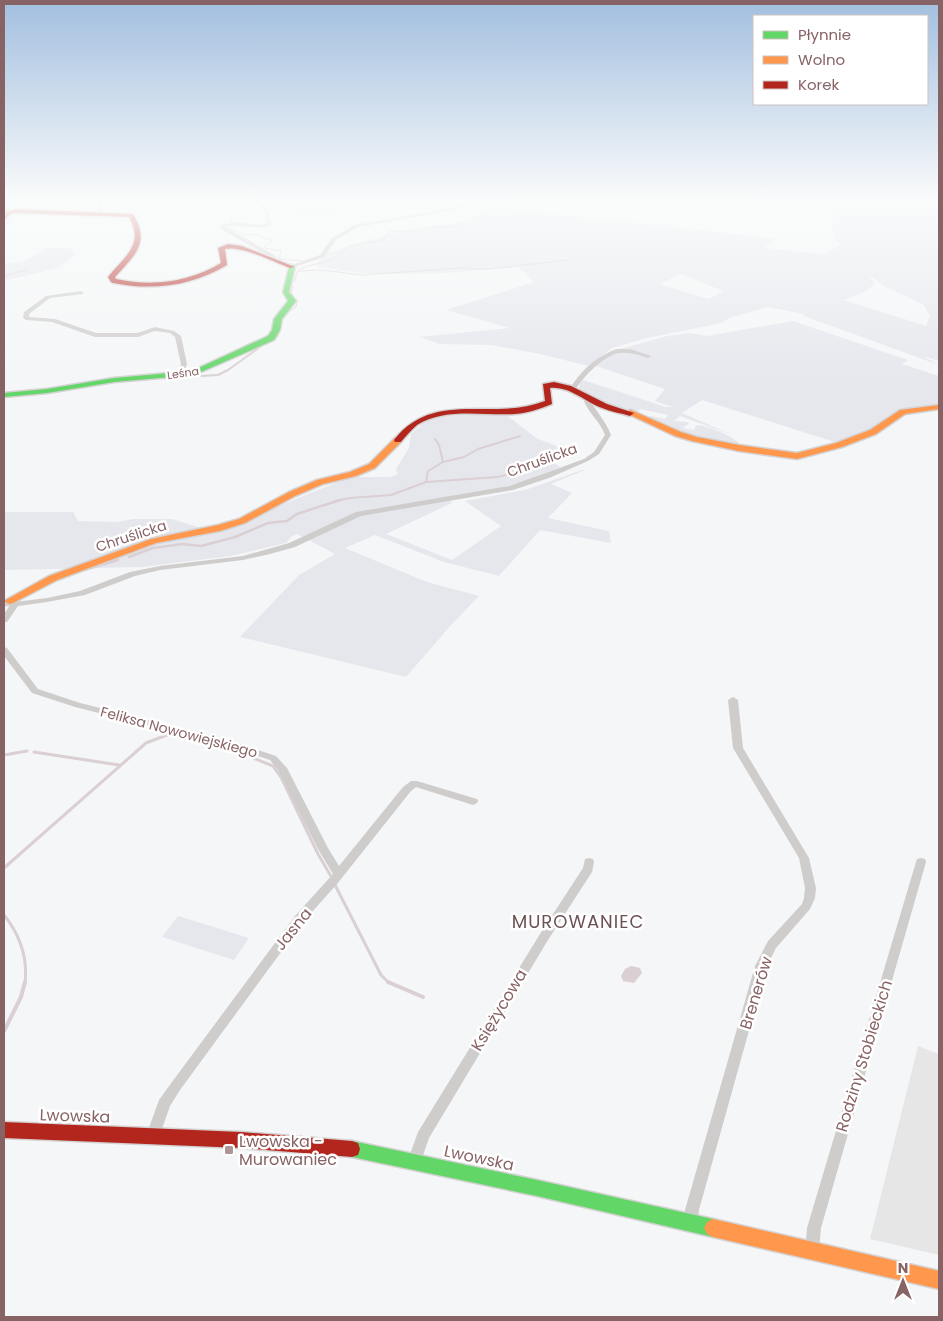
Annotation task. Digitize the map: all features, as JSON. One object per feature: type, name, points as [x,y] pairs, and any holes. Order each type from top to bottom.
[{"type":"street","points":[[125,260],[111,277],[113,281],[119,284],[157,284],[198,277],[218,270],[225,264],[224,260]]},
{"type":"street","points":[[270,260],[291,266],[311,260]]},
{"type":"street","name":"Leśna","points":[[4,395],[114,380],[194,373],[207,368],[231,354],[271,338],[276,330],[278,319],[292,301],[286,292],[291,266]]},
{"type":"street","points":[[81,293],[48,297],[26,313],[26,318],[53,320],[95,335],[138,335],[155,329],[172,332],[178,336],[184,364],[181,374]]},
{"type":"street","points":[[574,389],[577,381],[604,355],[621,350],[648,356]]},
{"type":"street","name":"Chruślicka","points":[[553,384],[574,389],[586,398],[587,403],[606,426],[608,434],[597,453],[586,460],[510,488],[359,514],[292,544],[243,558],[160,568],[133,574],[82,593],[47,600],[9,602],[53,578],[154,541],[220,528],[242,521],[270,504],[298,491],[372,466],[414,424],[428,417],[440,414],[512,411],[542,406],[549,402],[546,386],[553,384]]},
{"type":"street","points":[[586,398],[617,411],[647,419],[678,434],[695,439],[739,448],[797,456],[839,445],[873,432],[903,412],[939,407]]},
{"type":"street","points":[[4,620],[9,602]]},
{"type":"street","name":"Feliksa Nowowiejskiego","points":[[4,650],[35,691],[78,705],[219,740],[273,758],[282,768],[324,849],[336,877]]},
{"type":"street","name":"Brenerów","points":[[691,1223],[692,1210],[761,966],[772,943],[802,914],[811,896],[810,878],[804,858],[738,748],[733,700]]},
{"type":"street","name":"Jasna","points":[[153,1136],[164,1104],[276,949],[407,789],[414,783],[473,801]]},
{"type":"street","name":"Księżycowa","points":[[415,1160],[423,1136],[544,937],[588,869],[589,862]]},
{"type":"street","name":"Rodziny Stobieckich","points":[[812,1251],[814,1228],[921,862]]},
{"type":"street","name":"Lwowska","points":[[4,1130],[315,1144],[352,1149],[415,1160],[939,1280]]},
{"type":"shaded area","points":[[26,260],[69,260],[58,268],[4,281],[4,263]]},
{"type":"shaded area","points":[[319,260],[939,260],[939,361],[923,356],[939,365],[804,316],[804,314],[768,307],[729,318],[722,323],[647,338],[612,348],[589,366],[492,345],[440,344],[419,337],[510,328],[446,310],[534,282],[518,267],[444,273],[371,274],[317,267]],"holes":[[[681,274],[723,291],[708,299],[659,284]],[[868,277],[873,278],[884,286],[924,305],[930,316],[926,326],[844,300],[867,291],[875,283]]]},
{"type":"shaded area","points":[[793,321],[908,360],[902,364],[939,376],[939,404],[903,410],[886,419],[875,430],[835,442],[702,400],[682,413],[732,435],[680,416],[674,421],[688,422],[689,424],[683,427],[686,429],[694,430],[696,425],[715,430],[736,440],[743,448],[682,434],[648,418],[651,416],[665,419],[668,415],[640,409],[636,413],[622,411],[583,393],[579,388],[580,381],[583,380],[666,407],[673,407],[655,401],[665,389],[596,366],[616,350],[667,336],[691,333],[707,336]]},
{"type":"shaded area","points":[[504,413],[536,438],[579,455],[553,462],[560,467],[536,477],[456,498],[450,501],[452,503],[386,534],[452,560],[501,526],[465,501],[525,490],[585,470],[551,484],[572,493],[548,518],[609,531],[611,543],[540,530],[499,576],[444,562],[375,535],[345,548],[427,582],[479,596],[406,677],[240,637],[299,575],[335,554],[297,534],[286,543],[231,556],[142,567],[4,570],[4,512],[73,512],[78,521],[117,522],[133,519],[172,519],[215,532],[350,477],[391,477],[398,474],[396,469],[409,448],[411,434],[435,417]]},
{"type":"shaded area","points":[[178,916],[249,938],[234,960],[162,937]]},
{"type":"shaded area","points":[[631,966],[640,968],[642,973],[634,983],[623,981],[621,976],[625,969]]},
{"type":"shaded area","points":[[918,1046],[939,1054],[939,1255],[870,1239]]},
{"type":"waterway","points":[[287,260],[303,261]]},
{"type":"waterway","points":[[294,282],[298,270],[330,260]]},
{"type":"waterway","points":[[298,271],[322,270],[363,275],[459,268],[488,269],[568,260]]},
{"type":"waterway","points":[[4,276],[26,270]]},
{"type":"waterway","points":[[291,295],[293,285]]},
{"type":"waterway","points":[[285,314],[296,307],[297,302],[295,299]]},
{"type":"waterway","points":[[278,333],[280,328]]},
{"type":"waterway","points":[[266,344],[277,337],[279,331]]},
{"type":"waterway","points":[[183,377],[218,375],[260,347]]},
{"type":"waterway","points":[[443,462],[464,457],[478,449],[520,436]]},
{"type":"waterway","points":[[435,439],[439,445],[443,462]]},
{"type":"waterway","points":[[426,482],[428,471],[443,462]]},
{"type":"waterway","points":[[426,482],[498,477],[532,468]]},
{"type":"waterway","points":[[340,500],[391,495],[426,482]]},
{"type":"waterway","points":[[129,557],[153,548],[182,544],[201,546],[235,537],[268,523],[287,521],[297,514],[340,500]]},
{"type":"waterway","points":[[335,501],[340,500]]},
{"type":"waterway","points":[[84,570],[118,560]]},
{"type":"waterway","points":[[4,868],[146,743],[167,735],[188,738],[236,751],[273,766],[281,777],[318,854],[332,878]]},
{"type":"waterway","points":[[4,755],[27,751]]},
{"type":"waterway","points":[[34,752],[119,765]]},
{"type":"waterway","points":[[334,883],[381,975],[388,982]]},
{"type":"waterway","points":[[4,915],[22,947],[26,973],[25,983]]},
{"type":"waterway","points":[[4,1031],[21,997],[25,982]]},
{"type":"waterway","points":[[388,982],[423,997]]},
{"type":"traffic: fast","points":[[4,395],[47,391],[114,380],[194,373],[271,338],[276,330],[278,319],[292,301],[286,292],[292,267]]},
{"type":"traffic: fast","points":[[352,1149],[713,1228]]},
{"type":"traffic: slow","points":[[630,413],[678,434],[695,439],[739,448],[797,456],[839,445],[873,432],[903,412],[939,407]]},
{"type":"traffic: slow","points":[[9,601],[53,578],[154,541],[220,528],[242,521],[292,494],[320,482],[353,474],[372,466],[398,440]]},
{"type":"traffic: slow","points":[[713,1228],[939,1280]]},
{"type":"traffic: jam","points":[[126,260],[111,277],[113,281],[141,285],[171,284],[199,277],[225,264],[224,260]]},
{"type":"traffic: jam","points":[[273,260],[292,267]]},
{"type":"traffic: jam","points":[[398,440],[415,423],[430,416],[446,413],[517,411],[534,408],[549,402],[546,386],[554,385],[561,385],[604,406],[630,413]]},
{"type":"traffic: jam","points":[[4,1130],[241,1140],[352,1149]]},
{"type":"place","name":"Lwowska - Murowaniec","points":[[229,1150]]},
{"type":"district","name":"MUROWANIEC","points":[[578,921]]}]
